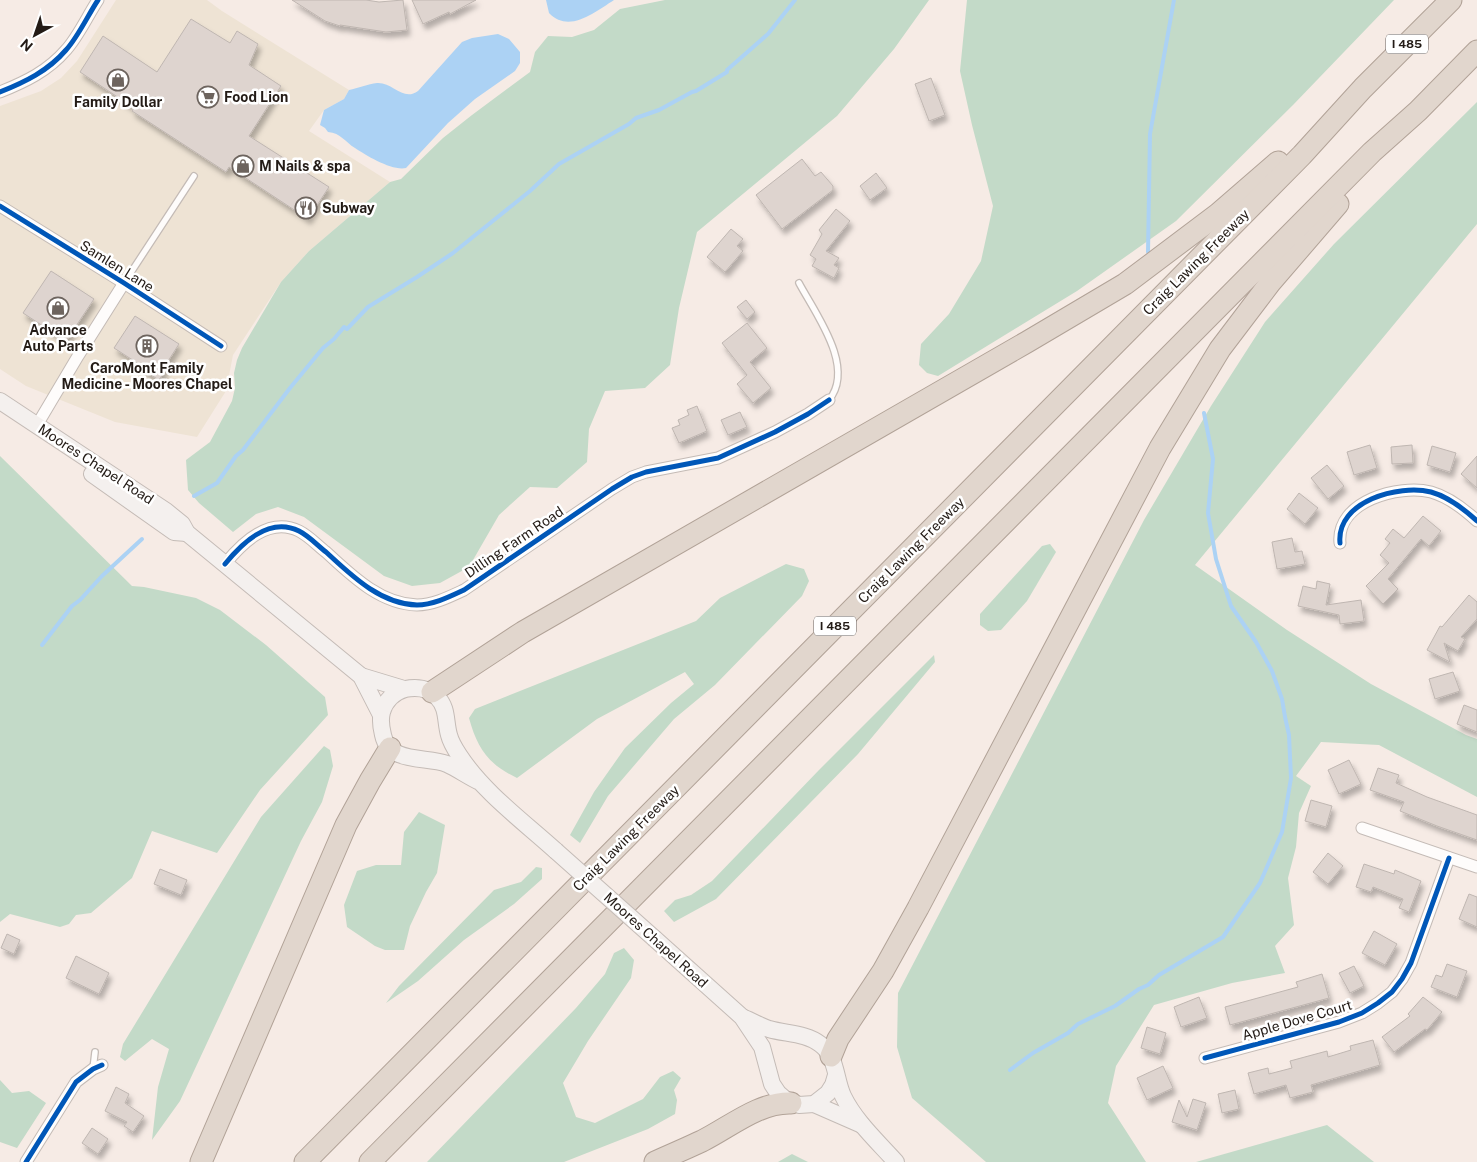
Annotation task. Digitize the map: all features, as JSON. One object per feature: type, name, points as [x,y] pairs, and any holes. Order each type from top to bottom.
[{"type":"highway","name":"Craig Lawing Freeway","points":[[305,1162],[1302,155],[1363,88],[1451,0]]},
{"type":"highway","points":[[370,1162],[1372,152],[1418,111],[1477,51]]},
{"type":"highway","points":[[432,692],[523,632],[1125,284],[1218,214],[1363,88]]},
{"type":"highway","points":[[833,1066],[838,1039],[883,971],[1156,456],[1199,383],[1220,349],[1270,283],[1418,111]]},
{"type":"highway","points":[[201,1162],[346,825],[390,748]]},
{"type":"highway","points":[[655,1162],[702,1141],[767,1106],[780,1102],[791,1102]]},
{"type":"main road","name":"Moores Chapel Road","points":[[0,401],[161,507],[182,524],[186,533],[361,676],[404,689],[423,689],[432,692],[444,707],[452,743],[460,757],[480,782],[742,1017],[762,1047],[772,1084],[778,1093],[791,1102],[799,1105],[814,1104],[862,1125]]},
{"type":"main road","name":"Moores Chapel Road","points":[[0,414],[77,464],[174,532],[186,533]]},
{"type":"main road","name":"Moores Chapel Road","points":[[361,676],[381,714],[384,738],[390,748],[408,757],[433,760],[446,764],[480,782]]},
{"type":"main road","points":[[381,714],[389,699],[404,689]]},
{"type":"main road","name":"Moores Chapel Road","points":[[742,1017],[767,1028],[812,1038],[823,1045],[833,1066],[843,1096],[862,1125],[896,1162]]},
{"type":"main road","points":[[814,1104],[828,1093],[833,1085],[833,1066]]},
{"type":"street","points":[[0,92],[23,83],[41,72],[67,50],[98,0]]},
{"type":"street","name":"Samlen Lane","points":[[0,206],[221,346]]},
{"type":"street","points":[[38,425],[78,356],[124,283]]},
{"type":"street","name":"Dilling Farm Road","points":[[225,564],[238,548],[255,536],[267,530],[289,528],[299,531],[308,537],[349,573],[376,592],[403,603],[417,605],[433,603],[464,590],[632,477],[646,472],[718,458],[775,432],[829,400]]},
{"type":"street","points":[[1340,543],[1339,533],[1345,520],[1353,511],[1364,502],[1395,492],[1412,490],[1432,492],[1450,500],[1477,521]]},
{"type":"street","points":[[1362,828],[1477,867]]},
{"type":"street","name":"Apple Dove Court","points":[[1206,1058],[1339,1022],[1362,1013],[1378,1003],[1397,986],[1411,963],[1449,858]]},
{"type":"street","points":[[26,1162],[76,1082],[97,1067]]},
{"type":"lane","points":[[124,283],[194,176]]},
{"type":"lane","points":[[799,283],[833,346],[838,379],[837,386],[829,400]]},
{"type":"lane","points":[[95,1052],[97,1067]]},
{"type":"shaded area","points":[[116,0],[207,0],[349,90],[344,99],[324,110],[309,131],[390,182],[309,251],[281,282],[233,355],[226,391],[197,437],[115,422],[26,386],[0,369],[0,106],[41,91],[61,78],[77,61]]},
{"type":"green space","points":[[665,0],[929,0],[894,49],[837,116],[697,232],[679,308],[670,365],[645,388],[605,391],[589,429],[587,462],[557,488],[530,487],[499,515],[469,567],[440,583],[412,586],[384,576],[304,517],[278,507],[256,514],[233,532],[199,503],[188,490],[186,460],[210,442],[232,401],[235,388],[234,373],[242,348],[281,282],[309,251],[390,182],[401,179],[443,138],[530,72],[535,52],[548,36],[572,37],[594,30],[620,9]]},
{"type":"green space","points":[[967,0],[1394,0],[1293,105],[1176,221],[1077,291],[938,376],[927,373],[919,365],[921,344],[949,314],[981,261],[993,206],[960,71]]},
{"type":"green space","points":[[1477,102],[1477,224],[1195,565],[1287,630],[1371,684],[1466,735],[1477,739],[1477,797],[1379,745],[1321,742],[1296,776],[1311,786],[1299,813],[1296,847],[1288,878],[1294,925],[1275,946],[1285,973],[1232,983],[1154,1005],[1116,1066],[1108,1103],[1146,1162],[986,1162],[912,1098],[897,1047],[898,993],[1144,520],[1211,406],[1265,322],[1334,244]]},
{"type":"green space","points":[[0,456],[132,586],[196,598],[220,610],[266,645],[325,697],[328,715],[260,790],[217,853],[152,831],[132,878],[91,913],[76,915],[69,924],[60,927],[10,914],[0,922]]},
{"type":"green space","points":[[1050,544],[1056,552],[1027,601],[1001,630],[988,631],[980,625],[980,614],[1042,546]]},
{"type":"green space","points":[[786,564],[804,569],[809,581],[802,596],[715,685],[674,719],[608,796],[580,843],[570,835],[594,792],[625,748],[671,703],[694,684],[685,672],[597,719],[517,778],[499,767],[480,747],[469,718],[475,709],[696,621],[720,598]]},
{"type":"green space","points":[[934,655],[935,662],[858,754],[716,899],[674,922],[664,911],[675,900],[691,895],[712,881]]},
{"type":"green space","points":[[324,746],[330,750],[333,766],[322,802],[301,841],[180,1101],[152,1140],[158,1087],[169,1049],[152,1039],[125,1061],[120,1057],[123,1044],[261,817]]},
{"type":"green space","points":[[419,812],[445,825],[437,873],[410,926],[404,950],[385,950],[375,946],[347,927],[344,905],[357,871],[376,865],[401,865],[404,832]]},
{"type":"green space","points":[[536,867],[542,868],[542,879],[514,904],[464,940],[418,981],[386,1003],[399,986],[494,890],[521,882]]},
{"type":"green space","points":[[624,948],[634,960],[631,978],[588,1041],[563,1083],[576,1117],[595,1123],[643,1099],[660,1077],[673,1071],[681,1078],[674,1090],[677,1100],[675,1114],[648,1129],[564,1162],[427,1162],[576,1008],[605,974],[614,953]]},
{"type":"green space","points":[[0,1080],[12,1093],[29,1091],[46,1103],[17,1148],[0,1142]]},
{"type":"green space","points":[[1327,1125],[1374,1162],[1196,1162]]},
{"type":"green space","points":[[792,1154],[808,1162],[778,1162]]},
{"type":"water","points":[[546,0],[614,0],[582,19],[565,22],[549,13]]},
{"type":"water","points":[[498,34],[509,39],[520,52],[520,63],[515,71],[475,99],[448,123],[406,168],[394,167],[373,159],[340,136],[328,132],[320,125],[324,110],[344,99],[349,90],[377,83],[388,85],[403,93],[413,94],[418,91],[462,42],[472,38]]},
{"type":"building","points":[[292,0],[366,0],[379,2],[403,0],[407,30],[386,32],[340,26],[325,21]]},
{"type":"building","points":[[412,0],[476,0],[450,14],[449,12],[423,24]]},
{"type":"building","name":"Food Lion","points":[[191,19],[230,43],[237,31],[258,44],[249,65],[281,86],[249,136],[329,187],[308,219],[229,167],[226,172],[132,111],[134,108],[80,72],[103,36],[157,72]]},
{"type":"building","points":[[931,78],[945,115],[929,121],[915,84]]},
{"type":"building","points":[[802,159],[815,176],[821,172],[833,186],[833,190],[782,229],[756,195]]},
{"type":"building","points":[[876,173],[887,188],[870,200],[860,186]]},
{"type":"building","points":[[836,209],[850,221],[826,251],[839,258],[834,265],[839,268],[834,278],[812,266],[816,259],[810,255],[822,234],[819,230]]},
{"type":"building","points":[[731,229],[743,239],[737,246],[743,251],[725,272],[707,257]]},
{"type":"building","points":[[51,271],[94,299],[66,341],[23,313]]},
{"type":"building","points":[[746,300],[755,312],[747,319],[737,307]]},
{"type":"building","name":"CaroMont Family Medicine - Moores Chapel","points":[[135,316],[179,344],[163,369],[165,371],[159,380],[140,368],[142,366],[114,348]]},
{"type":"building","points":[[747,323],[767,348],[750,362],[771,388],[753,403],[737,384],[747,375],[722,343]]},
{"type":"building","points":[[697,406],[707,431],[679,443],[672,428],[680,425],[678,420],[689,415],[687,410]]},
{"type":"building","points":[[740,412],[747,427],[728,435],[721,420]]},
{"type":"building","points":[[1370,445],[1377,468],[1354,475],[1347,452]]},
{"type":"building","points":[[1412,445],[1413,463],[1392,464],[1391,447]]},
{"type":"building","points":[[1432,446],[1456,453],[1450,472],[1427,465]]},
{"type":"building","points":[[1477,456],[1477,488],[1461,474]]},
{"type":"building","points":[[1327,465],[1344,486],[1328,499],[1311,478]]},
{"type":"building","points":[[1299,493],[1318,508],[1305,524],[1287,509]]},
{"type":"building","points":[[1423,516],[1441,531],[1429,546],[1421,539],[1388,579],[1398,589],[1383,604],[1366,586],[1389,563],[1380,555],[1390,543],[1385,539],[1393,529],[1404,538]]},
{"type":"building","points":[[1292,538],[1295,552],[1302,551],[1305,564],[1277,569],[1272,542]]},
{"type":"building","points":[[1317,581],[1330,584],[1326,605],[1361,600],[1364,621],[1340,624],[1339,615],[1298,606],[1303,586],[1316,589]]},
{"type":"building","points":[[1469,595],[1477,602],[1477,619],[1461,637],[1465,639],[1458,651],[1444,643],[1450,662],[1427,650],[1440,626],[1442,627]]},
{"type":"building","points":[[1453,672],[1460,691],[1435,699],[1429,679]]},
{"type":"building","points":[[1464,705],[1477,710],[1477,732],[1457,724]]},
{"type":"building","points":[[1349,760],[1361,784],[1339,794],[1328,770]]},
{"type":"building","points":[[1378,768],[1399,775],[1396,783],[1427,797],[1477,815],[1477,840],[1400,811],[1404,802],[1370,790]]},
{"type":"building","points":[[1311,800],[1332,806],[1326,827],[1305,821]]},
{"type":"building","points":[[1328,853],[1343,866],[1328,884],[1313,872]]},
{"type":"building","points":[[1364,864],[1394,874],[1395,870],[1421,881],[1409,912],[1399,908],[1403,899],[1373,887],[1371,892],[1356,887]]},
{"type":"building","points":[[160,869],[187,880],[181,895],[154,884]]},
{"type":"building","points":[[1469,894],[1477,897],[1477,927],[1459,919]]},
{"type":"building","points":[[1374,931],[1397,944],[1385,965],[1362,953]]},
{"type":"building","points":[[7,934],[20,940],[14,954],[1,948]]},
{"type":"building","points":[[76,956],[109,973],[99,994],[66,978]]},
{"type":"building","points":[[1447,964],[1467,971],[1457,997],[1431,987],[1436,975],[1442,977]]},
{"type":"building","points":[[1354,966],[1364,986],[1350,993],[1339,973]]},
{"type":"building","points":[[1322,974],[1329,998],[1230,1025],[1225,1007],[1298,987],[1296,982]]},
{"type":"building","points":[[1199,997],[1207,1018],[1181,1027],[1174,1007]]},
{"type":"building","points":[[1423,997],[1442,1012],[1427,1030],[1425,1029],[1394,1052],[1382,1037],[1410,1016],[1408,1014]]},
{"type":"building","points":[[1147,1027],[1166,1033],[1160,1054],[1141,1048]]},
{"type":"building","points":[[1373,1040],[1380,1065],[1311,1085],[1313,1092],[1290,1098],[1286,1085],[1254,1094],[1248,1073],[1268,1068],[1269,1074],[1292,1068],[1290,1061],[1327,1051],[1328,1057],[1351,1050],[1350,1046]]},
{"type":"building","points":[[1163,1066],[1173,1088],[1147,1100],[1137,1078]]},
{"type":"building","points":[[116,1087],[129,1094],[125,1103],[144,1116],[133,1132],[124,1126],[127,1122],[105,1111]]},
{"type":"building","points":[[1235,1090],[1239,1109],[1222,1113],[1218,1094]]},
{"type":"building","points":[[1193,1099],[1206,1103],[1197,1130],[1172,1122],[1179,1100],[1187,1117]]},
{"type":"building","points":[[92,1128],[108,1139],[98,1154],[82,1143]]},
{"type":"waterway","points":[[194,496],[217,483],[236,456],[243,450],[323,348],[344,327],[347,329],[368,307],[453,253],[530,191],[559,164],[629,124],[636,118],[659,110],[727,72],[768,34],[795,0]]},
{"type":"waterway","points":[[1148,252],[1150,134],[1174,0]]},
{"type":"waterway","points":[[1010,1070],[1033,1053],[1068,1033],[1078,1024],[1115,1006],[1148,985],[1159,975],[1223,937],[1260,883],[1282,832],[1291,778],[1289,735],[1282,699],[1272,671],[1256,642],[1231,606],[1216,559],[1208,513],[1213,459],[1204,413]]},
{"type":"waterway","points":[[42,645],[72,606],[142,539]]},
{"type":"cycle path","points":[[0,92],[36,75],[52,64],[75,39],[98,0]]},
{"type":"cycle path","points":[[0,206],[221,346]]},
{"type":"cycle path","points":[[225,564],[248,540],[257,534],[267,529],[288,527],[306,535],[356,579],[379,594],[403,603],[423,605],[435,602],[464,590],[632,477],[646,472],[718,458],[775,432],[829,400]]},
{"type":"cycle path","points":[[1340,543],[1341,528],[1348,516],[1359,506],[1372,499],[1403,491],[1418,490],[1438,494],[1456,504],[1477,521]]},
{"type":"cycle path","points":[[1205,1058],[1339,1022],[1362,1013],[1392,992],[1411,963],[1449,858]]},
{"type":"cycle path","points":[[26,1162],[76,1082],[93,1069],[102,1065]]},
{"type":"place","name":"Family Dollar","points":[[118,80]]},
{"type":"place","name":"Food Lion","points":[[208,97]]},
{"type":"place","name":"M Nails & spa","points":[[243,166]]},
{"type":"place","name":"Subway","points":[[306,208]]},
{"type":"place","name":"Advance Auto Parts","points":[[58,308]]},
{"type":"place","name":"CaroMont Family Medicine - Moores Chapel","points":[[147,346]]}]
